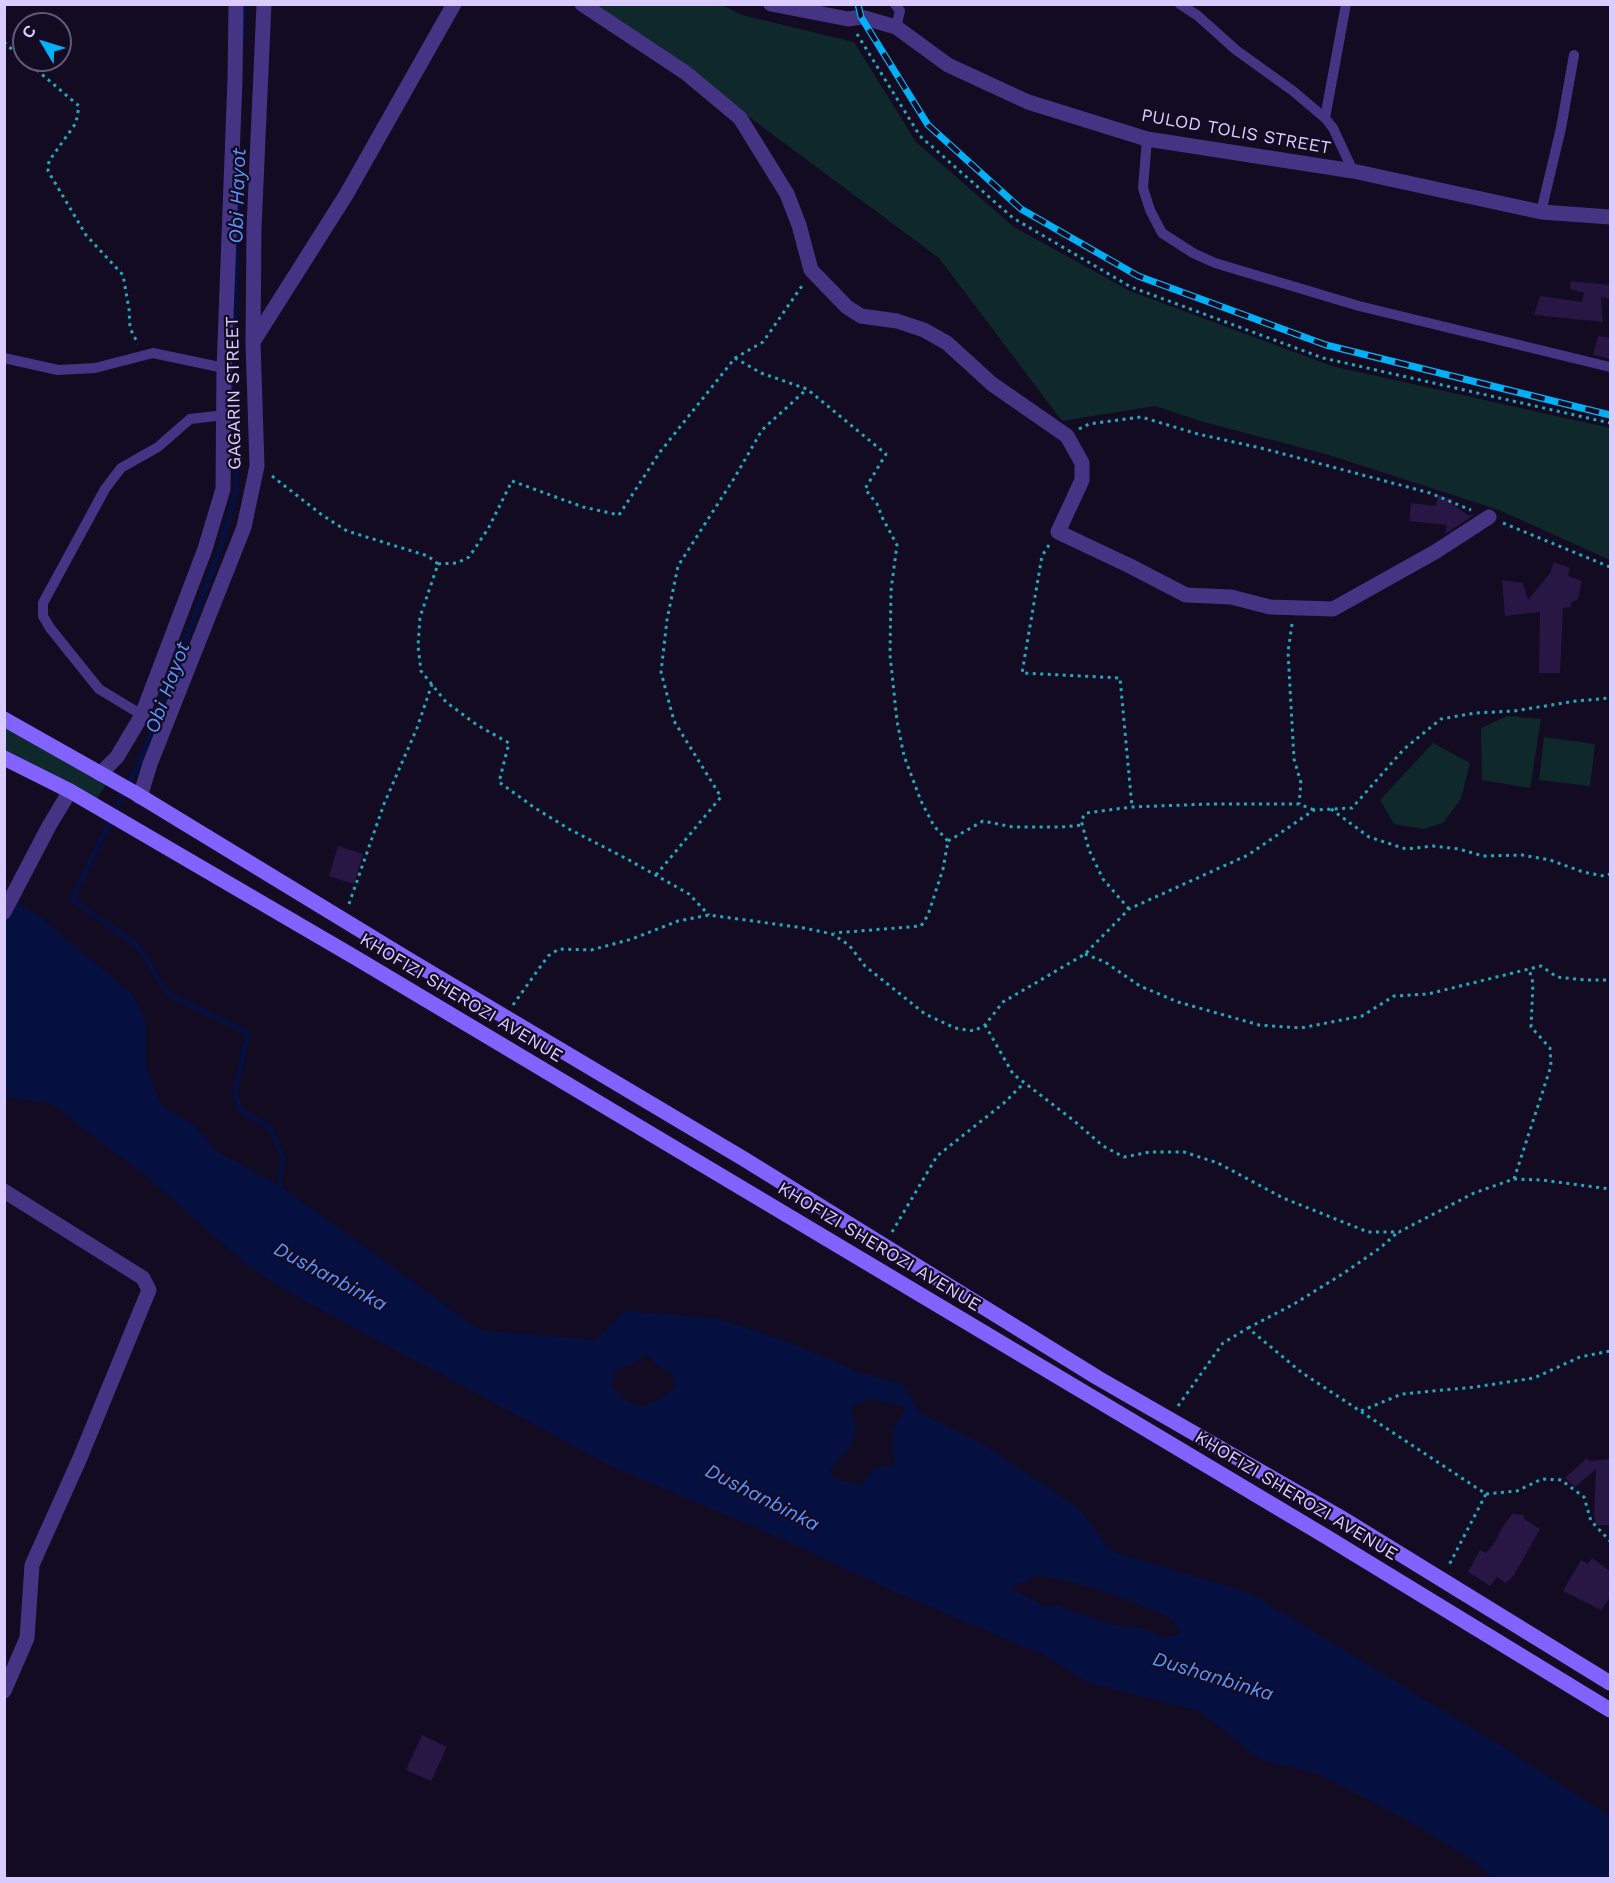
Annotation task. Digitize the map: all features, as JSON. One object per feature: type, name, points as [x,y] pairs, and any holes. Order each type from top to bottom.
[{"type":"main road","name":"KHOFIZI SHEROZI AVENUE","points":[[4,719],[137,795],[744,1159],[1098,1378],[1340,1517],[1611,1683]]},
{"type":"main road","points":[[4,758],[70,791]]},
{"type":"main road","name":"KHOFIZI SHEROZI AVENUE","points":[[70,791],[346,952],[782,1212],[1325,1536],[1611,1710]]},
{"type":"street","points":[[103,776],[117,758],[142,715],[205,549],[223,489],[224,368],[236,4]]},
{"type":"street","name":"GAGARIN STREET","points":[[137,795],[244,527],[257,466],[253,342],[254,228],[264,4]]},
{"type":"street","points":[[253,342],[346,195],[454,4]]},
{"type":"street","points":[[582,4],[686,73],[740,118],[787,194],[799,225],[811,270],[847,307],[861,316],[897,321],[924,330],[947,343],[992,384],[1067,436],[1082,463],[1082,480],[1058,532],[1186,595],[1231,597],[1270,607],[1333,609],[1436,552],[1489,517]]},
{"type":"street","name":"PULOD TOLIS STREET","points":[[771,4],[848,19],[861,17],[896,27],[948,65],[1028,102],[1147,139],[1353,171],[1541,212],[1611,217]]},
{"type":"street","points":[[4,912],[49,825],[70,791]]},
{"type":"street","points":[[4,1191],[143,1278],[149,1290],[80,1458],[32,1565],[27,1638],[4,1691]]},
{"type":"lane","points":[[895,4],[900,10],[896,27]]},
{"type":"lane","points":[[1180,4],[1198,16],[1236,51],[1293,91],[1325,118],[1333,128],[1353,171]]},
{"type":"lane","points":[[1325,118],[1346,4]]},
{"type":"lane","points":[[1541,212],[1561,128],[1574,55]]},
{"type":"lane","points":[[1147,139],[1143,188],[1150,210],[1162,233],[1193,253],[1215,263],[1359,306],[1611,367]]},
{"type":"lane","points":[[4,358],[58,370],[95,368],[153,353],[224,368]]},
{"type":"lane","points":[[142,715],[99,689],[50,628],[43,616],[44,603],[105,489],[122,468],[158,447],[190,419],[225,415]]},
{"type":"path","points":[[848,19],[920,136],[1013,218],[1131,287],[1323,358],[1611,423]]},
{"type":"path","points":[[38,72],[79,106],[76,123],[49,161],[48,171],[86,235],[123,275],[130,328],[144,355]]},
{"type":"path","points":[[257,466],[347,531],[428,556],[438,564],[457,563],[469,557],[488,529],[512,482],[583,507],[619,515],[660,452],[735,358],[763,342],[798,294],[811,270]]},
{"type":"path","points":[[735,358],[762,373],[807,389],[886,454],[865,489],[878,504],[897,545],[891,590],[890,655],[897,721],[904,756],[921,801],[934,826],[948,841]]},
{"type":"path","points":[[656,875],[721,797],[674,721],[661,672],[667,620],[678,566],[762,430],[807,389]]},
{"type":"path","points":[[1067,436],[1089,424],[1141,417],[1197,434],[1265,449],[1430,493],[1611,567]]},
{"type":"path","points":[[1058,532],[1042,556],[1022,673],[1120,678],[1132,807]]},
{"type":"path","points":[[438,564],[420,617],[418,646],[421,671],[446,702],[477,725],[509,743],[499,782],[534,808],[569,829],[689,894],[709,915]]},
{"type":"path","points":[[1294,609],[1288,652],[1294,759],[1301,783],[1299,804]]},
{"type":"path","points":[[344,920],[384,804],[417,728],[432,684]]},
{"type":"path","points":[[1129,909],[1103,879],[1089,850],[1081,820],[1086,813],[1132,807],[1299,804],[1314,810],[1352,808],[1404,749],[1440,719],[1611,698]]},
{"type":"path","points":[[1331,809],[1369,837],[1406,849],[1433,846],[1459,849],[1483,856],[1522,855],[1550,860],[1583,872],[1604,876],[1611,874]]},
{"type":"path","points":[[832,934],[849,945],[866,966],[925,1014],[955,1028],[974,1031],[985,1025],[1003,1002],[1085,954],[1129,909],[1248,855],[1314,810]]},
{"type":"path","points":[[948,841],[983,821],[1012,827],[1083,825]]},
{"type":"path","points":[[505,1017],[548,956],[559,949],[591,950],[632,939],[678,921],[709,915],[832,934],[921,926],[928,915],[943,869],[948,841]]},
{"type":"path","points":[[1085,954],[1105,962],[1140,986],[1178,1002],[1258,1025],[1301,1028],[1362,1016],[1394,996],[1428,994],[1541,966],[1557,976],[1586,980],[1611,980]]},
{"type":"path","points":[[1514,1179],[1551,1066],[1550,1048],[1531,1027],[1533,983],[1529,969]]},
{"type":"path","points":[[985,1025],[1013,1074],[1103,1146],[1124,1157],[1150,1152],[1184,1152],[1218,1163],[1283,1198],[1368,1232],[1399,1232]]},
{"type":"path","points":[[884,1245],[937,1156],[1004,1103],[1024,1083]]},
{"type":"path","points":[[1169,1419],[1223,1343],[1344,1273],[1399,1232],[1473,1193],[1514,1179],[1542,1180],[1611,1189]]},
{"type":"path","points":[[1248,1328],[1301,1372],[1486,1494],[1517,1491],[1542,1479],[1561,1480],[1584,1497],[1591,1521],[1611,1541]]},
{"type":"path","points":[[1361,1411],[1402,1394],[1475,1387],[1534,1378],[1580,1357],[1611,1351]]},
{"type":"path","points":[[1442,1579],[1486,1494]]},
{"type":"green space","points":[[593,5],[722,5],[742,15],[854,42],[916,142],[1014,227],[1130,291],[1332,366],[1610,428],[1610,560],[1499,510],[1329,455],[1200,421],[1155,406],[1062,421],[939,258]]},
{"type":"green space","points":[[1507,716],[1541,719],[1530,788],[1482,780],[1481,728]]},
{"type":"green space","points":[[4,725],[106,785],[93,804],[5,753]]},
{"type":"green space","points":[[1544,737],[1595,744],[1590,786],[1539,780]]},
{"type":"green space","points":[[1433,743],[1470,763],[1461,799],[1443,823],[1424,829],[1394,824],[1380,800]]},
{"type":"water","name":"Dushanbinka","points":[[5,896],[41,917],[133,995],[146,1023],[146,1066],[160,1104],[195,1126],[217,1151],[286,1190],[480,1330],[595,1340],[626,1311],[716,1318],[792,1343],[858,1372],[903,1384],[919,1412],[986,1446],[1080,1509],[1111,1551],[1250,1593],[1503,1747],[1610,1816],[1610,1878],[1491,1878],[1472,1860],[1407,1820],[1319,1774],[1261,1760],[1199,1711],[1087,1682],[1043,1655],[611,1466],[303,1300],[250,1268],[153,1182],[50,1103],[5,1097]],"holes":[[[646,1354],[660,1368],[673,1374],[676,1385],[660,1399],[642,1407],[627,1402],[612,1386],[615,1370],[632,1364]],[[872,1399],[906,1407],[892,1431],[894,1464],[873,1469],[862,1485],[835,1479],[830,1470],[851,1447],[856,1427],[851,1407]],[[1039,1575],[1083,1585],[1129,1600],[1170,1618],[1182,1634],[1160,1637],[1142,1628],[1113,1625],[1058,1606],[1044,1606],[1010,1588]]]},
{"type":"building","points":[[1571,281],[1611,285],[1611,299],[1601,297],[1603,322],[1534,315],[1540,296],[1582,302],[1584,293],[1570,289]]},
{"type":"building","points":[[1598,336],[1611,338],[1611,359],[1593,355]]},
{"type":"building","points":[[1438,495],[1452,499],[1452,504],[1468,515],[1474,515],[1445,534],[1447,525],[1409,521],[1411,503],[1436,506]]},
{"type":"building","points":[[1554,562],[1570,568],[1568,576],[1582,581],[1578,599],[1571,603],[1571,607],[1563,608],[1560,673],[1539,673],[1540,612],[1505,616],[1502,580],[1523,583],[1528,600],[1550,573]]},
{"type":"building","points":[[338,846],[363,854],[354,884],[329,876]]},
{"type":"building","points":[[1587,1458],[1589,1461],[1611,1459],[1611,1525],[1596,1525],[1594,1515],[1596,1469],[1575,1487],[1565,1478]]},
{"type":"building","points":[[1512,1514],[1524,1515],[1524,1519],[1540,1529],[1514,1575],[1506,1583],[1497,1577],[1490,1586],[1468,1572],[1480,1550],[1486,1553]]},
{"type":"building","points":[[1592,1558],[1611,1572],[1611,1596],[1601,1610],[1563,1591],[1581,1560],[1588,1564]]},
{"type":"building","points":[[422,1735],[447,1747],[431,1781],[406,1770]]},
{"type":"waterway","name":"Obi Hayot","points":[[243,39],[244,4]]},
{"type":"waterway","name":"Obi Hayot","points":[[240,156],[232,401],[237,488],[221,546],[140,761],[72,899],[138,946],[167,993],[248,1033],[235,1091],[239,1109],[270,1128],[283,1158],[278,1192]]},
{"type":"railway","points":[[858,4],[861,17],[928,125],[1021,209],[1138,276],[1326,345],[1610,415]]}]
